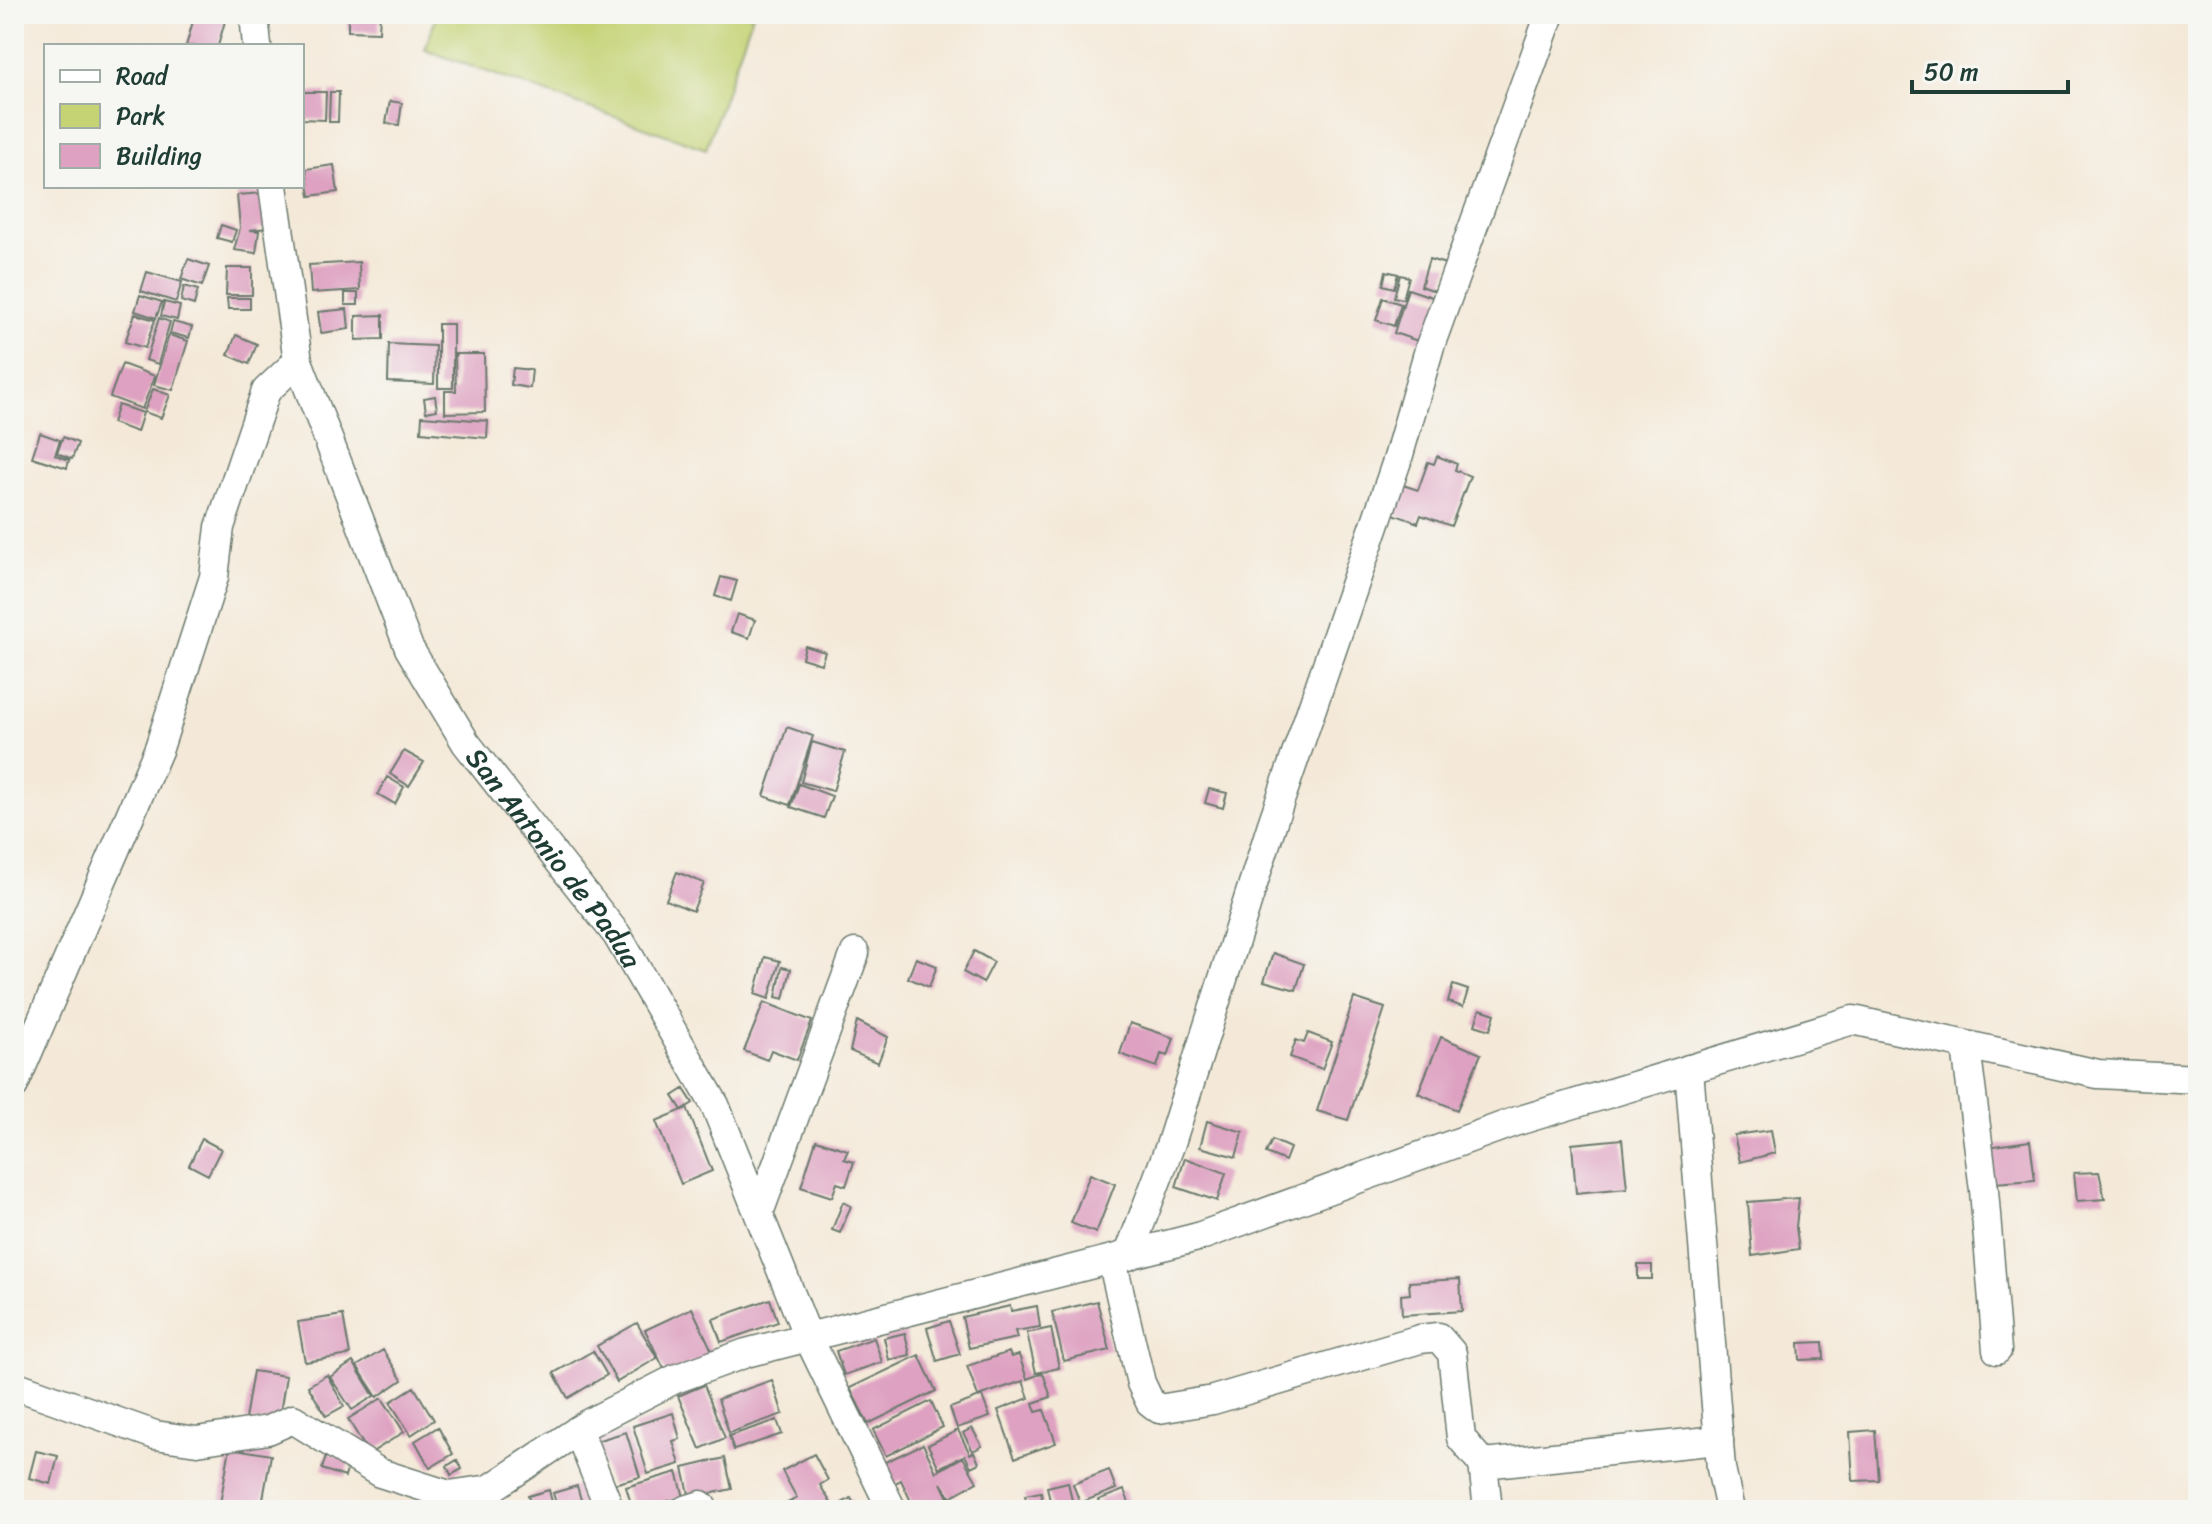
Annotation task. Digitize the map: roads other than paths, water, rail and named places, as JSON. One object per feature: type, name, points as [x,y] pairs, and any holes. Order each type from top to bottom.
[{"type":"street","points":[[254,14],[257,44]]},
{"type":"street","points":[[1488,1510],[1483,1464],[1461,1438],[1452,1353],[1438,1337],[1420,1339],[1213,1400],[1159,1409],[1150,1402],[1141,1383],[1120,1258],[1171,1143],[1272,824],[1398,458],[1430,346],[1550,14]]},
{"type":"street","name":"San Antonio de Padua","points":[[273,188],[298,361],[409,648],[466,743],[617,935],[715,1105],[808,1337],[892,1510]]},
{"type":"street","points":[[14,1085],[159,748],[214,577],[220,527],[266,391],[298,361]]},
{"type":"street","points":[[759,1213],[855,953]]},
{"type":"street","points":[[14,1385],[155,1435],[197,1441],[268,1430],[293,1419],[380,1473],[449,1495],[490,1489],[578,1430],[675,1379],[746,1353],[899,1311],[1198,1237],[1514,1122],[1853,1020],[2098,1074],[2198,1079]]},
{"type":"street","points":[[1966,1047],[1984,1190],[1997,1350]]},
{"type":"street","points":[[1689,1069],[1719,1440],[1730,1510]]},
{"type":"street","points":[[578,1430],[610,1510]]},
{"type":"street","points":[[1483,1464],[1719,1440]]},
{"type":"street","points":[[685,1510],[701,1505],[704,1510]]}]
